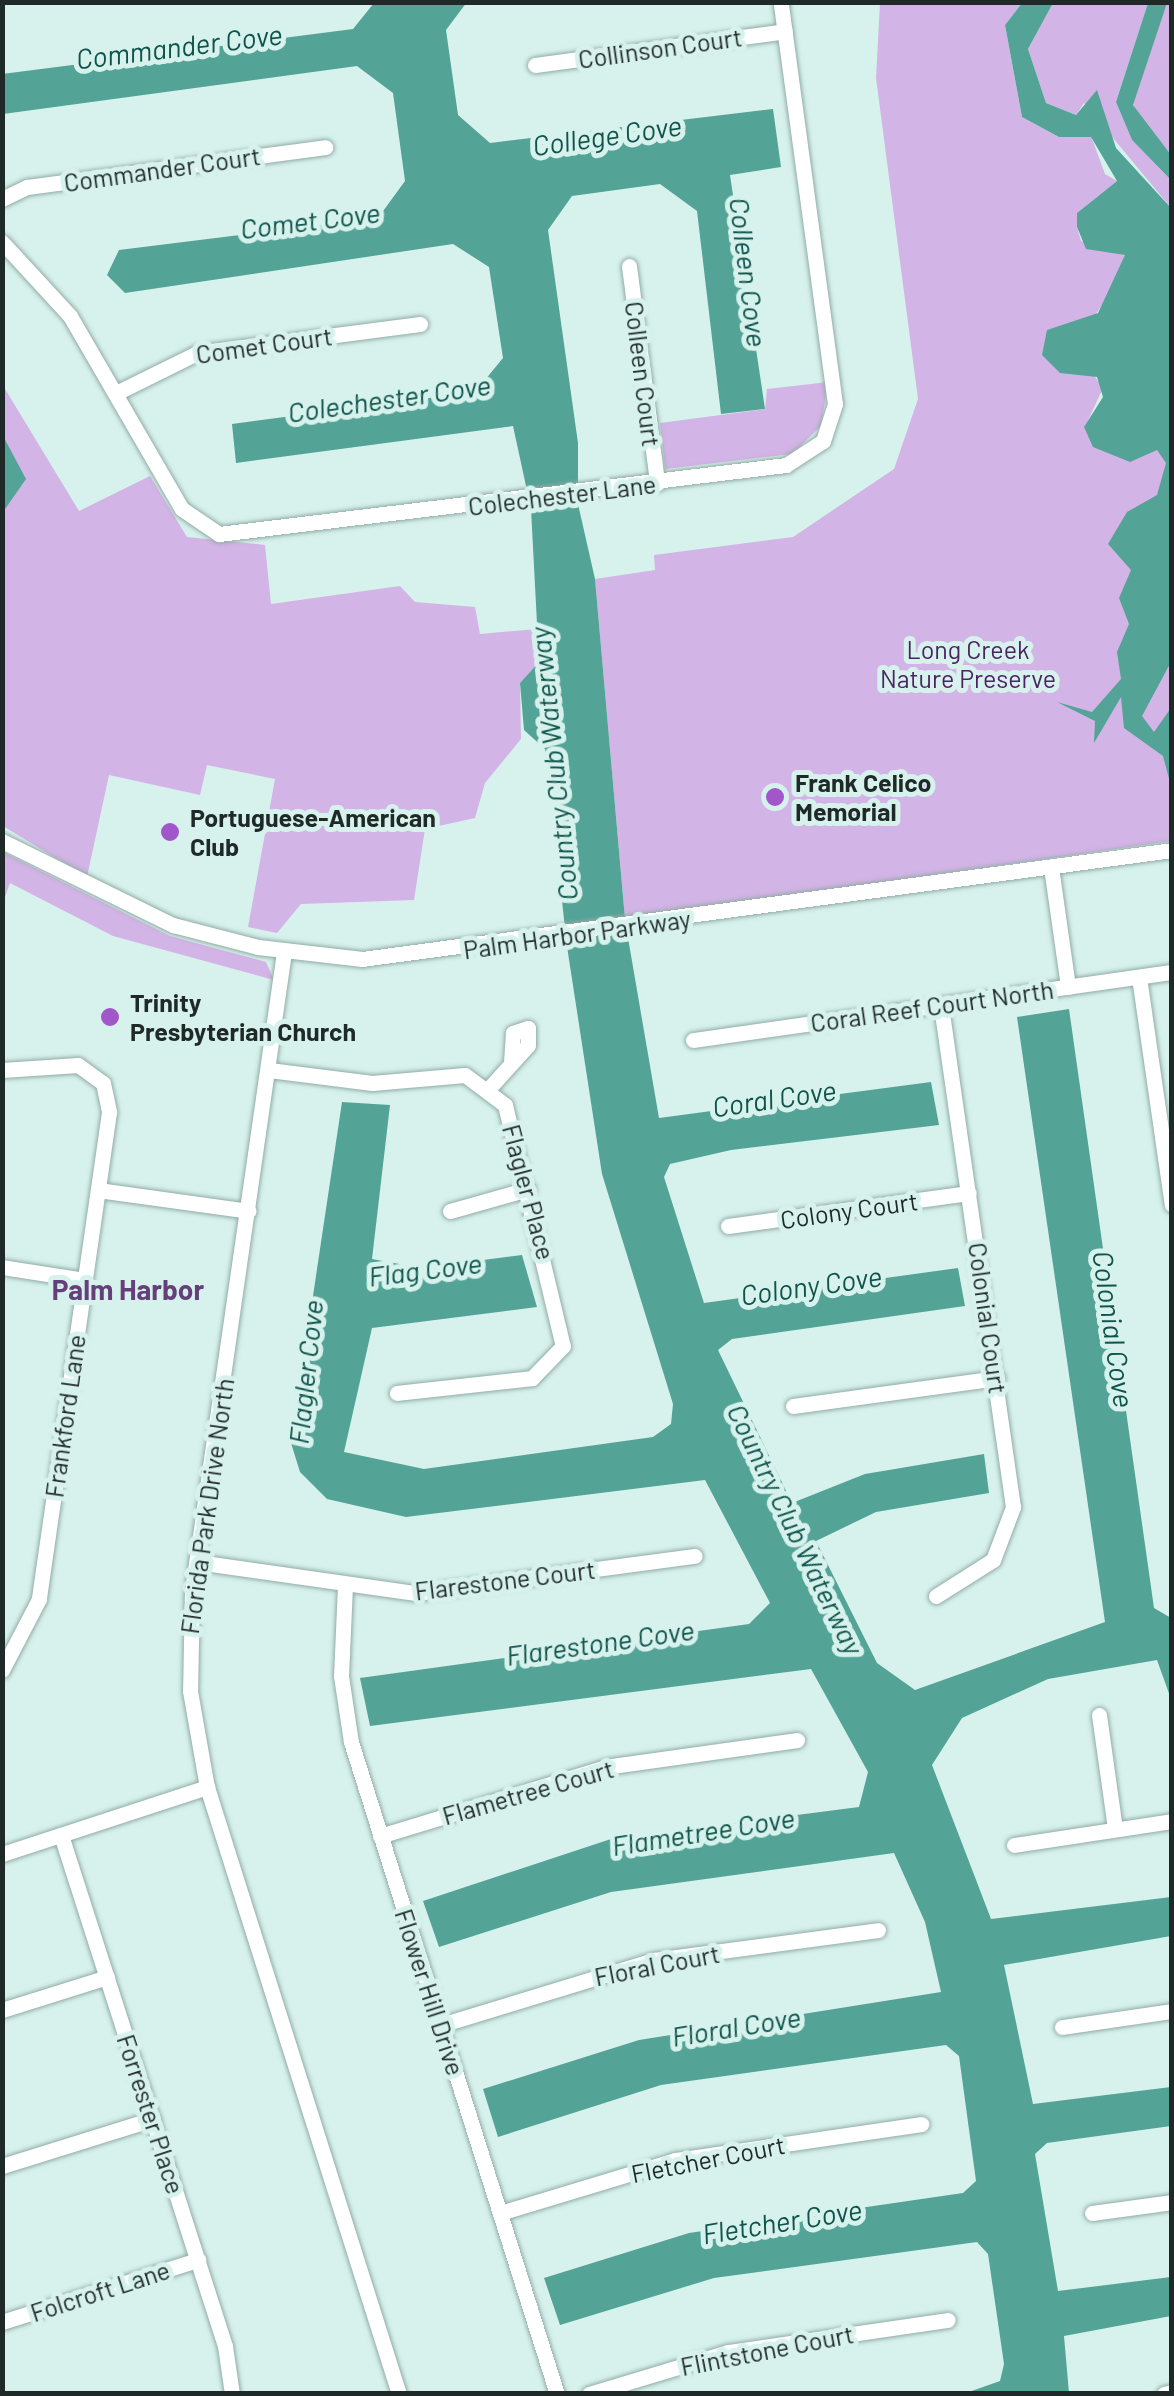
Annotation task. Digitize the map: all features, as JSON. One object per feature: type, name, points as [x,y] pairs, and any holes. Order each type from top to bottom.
[{"type":"street","name":"Colechester Lane","points":[[2,242],[53,291],[182,508],[218,534],[514,501],[794,463],[832,424],[782,2]]},
{"type":"street","name":"Collinson Court","points":[[536,65],[785,31]]},
{"type":"street","name":"Commander Court","points":[[2,199],[27,186],[325,147]]},
{"type":"street","name":"Colleen Court","points":[[629,266],[657,482]]},
{"type":"street","name":"Comet Court","points":[[116,393],[198,353],[420,324]]},
{"type":"street","name":"Palm Harbor Parkway","points":[[2,841],[139,912],[284,952],[392,958],[1172,850]]},
{"type":"street","points":[[1052,867],[1068,987]]},
{"type":"street","name":"Florida Park Drive North","points":[[284,952],[197,1562],[190,1691],[207,1787],[400,2394]]},
{"type":"street","name":"Coral Reef Court North","points":[[693,1040],[1172,972]]},
{"type":"street","points":[[1139,977],[1172,1206]]},
{"type":"street","name":"Colonial Court","points":[[936,1596],[986,1566],[1010,1529],[997,1378],[942,1006]]},
{"type":"street","points":[[269,1070],[372,1082],[460,1074],[492,1086],[511,1060]]},
{"type":"street","name":"Frankford Lane","points":[[2,1070],[64,1062],[100,1078],[109,1112],[39,1599],[4,1667]]},
{"type":"street","name":"Flagler Place","points":[[398,1392],[524,1380],[556,1361],[564,1322],[528,1189],[492,1086]]},
{"type":"street","points":[[450,1211],[528,1189]]},
{"type":"street","points":[[98,1190],[249,1211]]},
{"type":"street","name":"Colony Court","points":[[728,1226],[969,1193]]},
{"type":"street","points":[[2,1268],[85,1280]]},
{"type":"street","points":[[793,1406],[997,1378]]},
{"type":"street","name":"Flarestone Court","points":[[197,1562],[346,1585],[440,1591],[694,1556]]},
{"type":"street","name":"Flower Hill Drive","points":[[346,1585],[344,1706],[380,1836],[557,2394]]},
{"type":"street","points":[[1099,1715],[1115,1829]]},
{"type":"street","name":"Flametree Court","points":[[380,1836],[605,1767],[797,1740]]},
{"type":"street","points":[[2,1854],[207,1787]]},
{"type":"street","points":[[1014,1845],[1172,1821]]},
{"type":"street","name":"Forrester Place","points":[[62,1836],[198,2260],[232,2394]]},
{"type":"street","name":"Floral Court","points":[[441,2025],[654,1960],[878,1930]]},
{"type":"street","points":[[2,2010],[108,1977]]},
{"type":"street","points":[[1062,2027],[1172,2011]]},
{"type":"street","points":[[2,2166],[152,2118]]},
{"type":"street","name":"Fletcher Court","points":[[500,2213],[675,2160],[920,2124]]},
{"type":"street","points":[[1092,2213],[1172,2202]]},
{"type":"street","name":"Folcroft Lane","points":[[2,2322],[198,2260]]},
{"type":"street","name":"Flintstone Court","points":[[589,2394],[728,2352],[948,2320]]},
{"type":"green space","name":"Long Creek Nature Preserve","points":[[880,3],[1022,3],[1005,25],[1022,117],[1059,137],[1091,136],[1105,174],[1117,181],[1077,213],[1077,227],[1081,241],[1125,255],[1121,276],[1094,317],[1047,330],[1070,371],[1090,370],[1103,388],[1085,427],[1171,447],[1171,841],[625,919],[595,579],[655,570],[654,555],[793,537],[894,469],[918,399],[876,78]]},
{"type":"green space","points":[[1053,3],[1148,3],[1116,102],[1132,140],[1171,180],[1171,208],[1084,103],[1076,115],[1046,103],[1028,49]]},
{"type":"green space","points":[[1167,3],[1171,3],[1171,155],[1135,114],[1132,95]]},
{"type":"green space","points":[[828,382],[821,426],[792,454],[665,469],[660,423],[765,409],[767,389]]},
{"type":"green space","points":[[2,384],[79,511],[150,476],[187,537],[265,545],[271,604],[400,586],[415,602],[475,607],[480,634],[537,629],[539,662],[520,683],[521,739],[485,783],[475,818],[425,829],[414,900],[301,904],[277,933],[248,927],[275,779],[207,765],[200,795],[109,775],[87,877],[3,826]]},
{"type":"green space","points":[[3,852],[170,936],[266,962],[274,980],[113,936],[10,883],[3,903]]},
{"type":"water","points":[[467,2],[446,30],[458,115],[490,143],[773,109],[781,167],[730,175],[765,409],[721,414],[697,211],[660,184],[572,196],[548,230],[578,443],[578,504],[595,579],[625,919],[565,928],[545,749],[524,730],[520,683],[539,662],[531,509],[513,426],[236,463],[232,424],[475,392],[503,358],[489,267],[453,244],[125,293],[107,275],[119,250],[378,218],[405,181],[393,93],[357,66],[3,114],[2,74],[353,29],[374,3]]},
{"type":"water","points":[[1022,3],[1053,3],[1028,49],[1046,103],[1076,115],[1097,90],[1116,148],[1171,208],[1171,662],[1142,716],[1154,732],[1171,708],[1171,786],[1163,756],[1124,728],[1121,697],[1094,743],[1095,721],[1057,702],[1092,712],[1121,679],[1117,652],[1129,624],[1119,598],[1131,570],[1108,544],[1127,512],[1157,495],[1166,463],[1157,450],[1130,462],[1093,447],[1084,427],[1103,397],[1097,377],[1060,373],[1042,355],[1047,330],[1098,313],[1125,255],[1086,249],[1077,227],[1077,213],[1117,181],[1091,137],[1059,137],[1022,117],[1005,25]]},
{"type":"water","points":[[1148,3],[1167,3],[1133,105],[1171,155],[1171,180],[1132,140],[1116,102]]},
{"type":"water","points":[[2,434],[26,479],[3,512],[2,512]]},
{"type":"water","points":[[627,932],[659,1118],[931,1082],[939,1125],[731,1150],[670,1164],[664,1177],[704,1303],[958,1268],[965,1306],[732,1339],[718,1350],[792,1503],[865,1474],[984,1454],[989,1493],[876,1512],[816,1541],[877,1663],[915,1690],[1105,1622],[1017,1017],[1069,1009],[1154,1608],[1171,1618],[1171,1699],[1157,1660],[1048,1679],[962,1718],[932,1765],[991,1919],[1171,1897],[1171,1936],[1004,1965],[1033,2104],[1171,2087],[1171,2126],[1047,2143],[1035,2154],[1058,2291],[1171,2277],[1171,2316],[1064,2336],[1069,2393],[966,2393],[1000,2381],[1004,2364],[988,2254],[977,2242],[714,2278],[560,2325],[544,2278],[689,2233],[963,2193],[976,2181],[959,2056],[946,2045],[661,2085],[498,2137],[483,2089],[639,2040],[941,1992],[925,1922],[894,1853],[611,1892],[439,1947],[423,1901],[611,1839],[859,1807],[868,1772],[811,1669],[370,1726],[360,1678],[749,1624],[770,1603],[705,1480],[406,1517],[327,1499],[300,1472],[291,1443],[342,1102],[390,1105],[372,1259],[421,1268],[522,1255],[537,1307],[372,1328],[344,1452],[424,1469],[653,1437],[671,1424],[673,1404],[602,1174],[566,940]]},
{"type":"place","name":"Frank Celico Memorial","points":[[775,797]]},
{"type":"place","name":"Portuguese-American Club","points":[[170,832]]},
{"type":"place","name":"Trinity Presbyterian Church","points":[[110,1017]]},
{"type":"district","name":"Palm Harbor","points":[[128,1289]]},
{"type":"water label","name":"Commander Cove","points":[[179,46]]},
{"type":"water label","name":"College Cove","points":[[607,135]]},
{"type":"water label","name":"Comet Cove","points":[[310,220]]},
{"type":"water label","name":"Colleen Cove","points":[[749,272]]},
{"type":"water label","name":"Colechester Cove","points":[[389,398]]},
{"type":"water label","name":"Country Club Waterway","points":[[553,764]]},
{"type":"water label","name":"Coral Cove","points":[[774,1098]]},
{"type":"water label","name":"Flag Cove","points":[[425,1269]]},
{"type":"water label","name":"Colony Cove","points":[[811,1285]]},
{"type":"water label","name":"Colonial Cove","points":[[1114,1329]]},
{"type":"water label","name":"Flagler Cove","points":[[305,1372]]},
{"type":"water label","name":"Country Club Waterway","points":[[796,1529]]},
{"type":"water label","name":"Flarestone Cove","points":[[600,1642]]},
{"type":"water label","name":"Flametree Cove","points":[[703,1831]]},
{"type":"water label","name":"Floral Cove","points":[[736,2026]]},
{"type":"water label","name":"Fletcher Cove","points":[[782,2221]]}]
